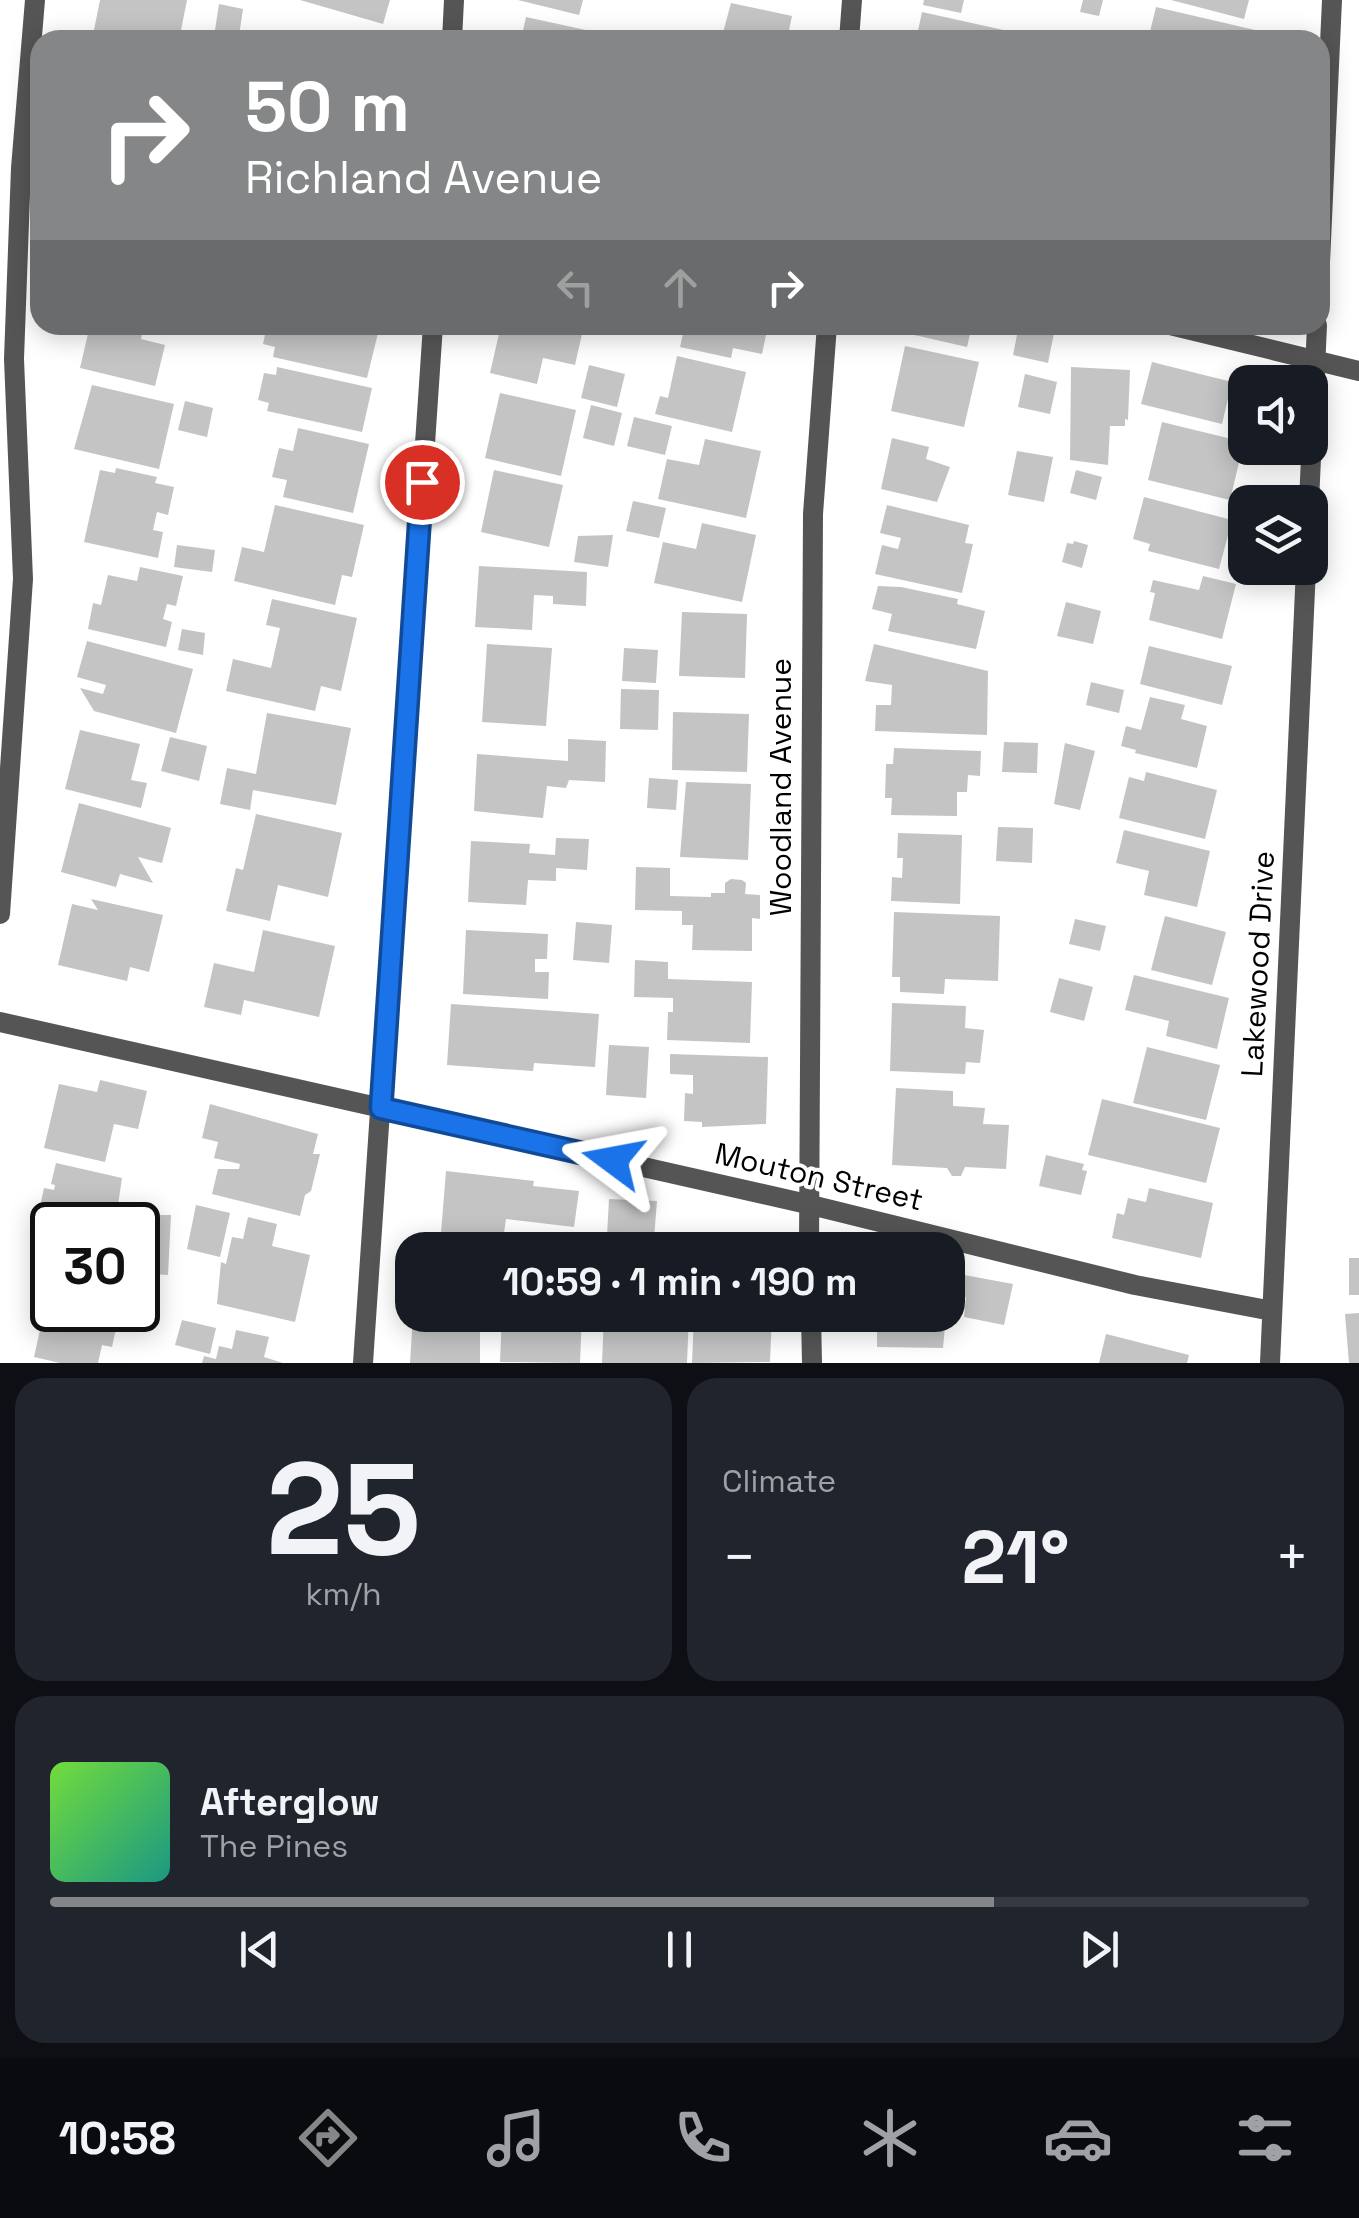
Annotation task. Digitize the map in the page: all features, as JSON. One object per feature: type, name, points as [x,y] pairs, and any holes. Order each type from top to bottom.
[{"type":"street","points":[[32,30],[35,0]]},
{"type":"street","points":[[452,30],[454,0]]},
{"type":"street","points":[[849,30],[852,0]]},
{"type":"street","points":[[1330,44],[1332,0]]},
{"type":"street","points":[[0,914],[23,579],[14,359],[21,168],[30,60]]},
{"type":"street","points":[[363,1363],[431,335]]},
{"type":"street","name":"Woodland Avenue","points":[[808,1232],[813,514],[826,335]]},
{"type":"street","points":[[1211,335],[1359,371]]},
{"type":"street","points":[[1310,485],[1317,335]]},
{"type":"street","name":"Lakewood Drive","points":[[1270,1363],[1305,585]]},
{"type":"street","name":"Mouton Street","points":[[0,1022],[807,1204],[1136,1285],[1272,1311]]},
{"type":"street","points":[[811,1332],[812,1363]]},
{"type":"building","points":[[100,0],[187,0],[181,30],[94,30]]},
{"type":"building","points":[[300,0],[390,0],[383,24]]},
{"type":"building","points":[[518,0],[583,0],[579,15]]},
{"type":"building","points":[[924,0],[964,0],[961,13],[923,5]]},
{"type":"building","points":[[1083,0],[1103,0],[1099,16],[1080,12]]},
{"type":"building","points":[[1171,0],[1249,0],[1244,19]]},
{"type":"building","points":[[731,3],[792,16],[789,30],[724,30]]},
{"type":"building","points":[[219,4],[243,9],[240,30],[215,30]]},
{"type":"building","points":[[1156,7],[1255,30],[1150,30]]},
{"type":"building","points":[[922,12],[1003,30],[918,30]]},
{"type":"building","points":[[526,17],[586,30],[523,30]]},
{"type":"building","points":[[88,335],[142,335],[141,339],[165,345],[155,386],[80,368]]},
{"type":"building","points":[[265,335],[378,335],[367,378],[273,357],[275,347],[263,344]]},
{"type":"building","points":[[499,335],[582,335],[575,365],[543,358],[537,384],[490,373]]},
{"type":"building","points":[[683,335],[766,335],[762,354],[733,348],[731,358],[680,347]]},
{"type":"building","points":[[914,335],[970,335],[967,347]]},
{"type":"building","points":[[1017,335],[1054,335],[1048,363],[1013,355]]},
{"type":"building","points":[[905,346],[979,362],[964,427],[891,411]]},
{"type":"building","points":[[677,356],[746,372],[732,432],[655,414],[660,396],[668,398]]},
{"type":"building","points":[[1152,362],[1228,381],[1222,424],[1141,404]]},
{"type":"building","points":[[589,365],[625,374],[617,407],[581,398]]},
{"type":"building","points":[[277,367],[372,388],[362,432],[267,411],[269,403],[258,400],[264,373],[276,375]]},
{"type":"building","points":[[1071,367],[1130,370],[1128,420],[1125,419],[1125,426],[1110,426],[1108,465],[1070,460]]},
{"type":"building","points":[[1025,374],[1057,382],[1050,414],[1018,407]]},
{"type":"building","points":[[92,385],[174,404],[159,469],[74,449]]},
{"type":"building","points":[[500,393],[576,410],[561,476],[485,458]]},
{"type":"building","points":[[185,401],[213,408],[207,437],[178,430]]},
{"type":"building","points":[[591,405],[622,413],[614,446],[583,438]]},
{"type":"building","points":[[634,417],[672,426],[665,455],[627,446]]},
{"type":"building","points":[[1162,422],[1228,438],[1228,465],[1238,465],[1234,485],[1228,485],[1228,500],[1148,480]]},
{"type":"building","points":[[298,428],[369,444],[353,513],[283,497],[287,480],[272,477],[279,448],[293,451]]},
{"type":"building","points":[[892,438],[929,447],[926,459],[950,467],[937,502],[881,489]]},
{"type":"building","points":[[705,439],[761,451],[746,518],[658,499],[667,459],[699,465]]},
{"type":"building","points":[[1017,451],[1053,457],[1044,502],[1008,495]]},
{"type":"building","points":[[116,468],[157,477],[155,483],[174,487],[168,515],[157,512],[153,530],[163,532],[158,558],[84,542],[100,470],[115,473]]},
{"type":"building","points":[[494,470],[563,485],[549,547],[481,532]]},
{"type":"building","points":[[1076,470],[1102,477],[1096,500],[1070,493]]},
{"type":"building","points":[[1144,497],[1228,519],[1219,569],[1148,551],[1150,544],[1133,539]]},
{"type":"building","points":[[633,501],[666,508],[659,538],[626,531]]},
{"type":"building","points":[[275,505],[364,525],[352,577],[342,575],[335,605],[234,581],[242,547],[264,552]]},
{"type":"building","points":[[887,505],[969,525],[965,543],[973,544],[962,593],[875,574],[882,545],[898,549],[901,538],[880,533]]},
{"type":"building","points":[[702,523],[756,535],[742,602],[654,583],[663,542],[696,549]]},
{"type":"building","points":[[613,535],[608,567],[574,562],[578,536]]},
{"type":"building","points":[[1067,543],[1088,545],[1082,568],[1062,562]]},
{"type":"building","points":[[177,545],[215,550],[212,572],[174,567]]},
{"type":"building","points":[[479,566],[587,572],[586,606],[553,604],[553,596],[534,595],[532,630],[475,627]]},
{"type":"building","points":[[140,567],[183,576],[176,606],[167,604],[163,619],[172,622],[166,647],[88,629],[93,603],[101,605],[108,575],[137,581]]},
{"type":"building","points":[[1203,576],[1236,585],[1222,639],[1149,620],[1155,593],[1150,592],[1153,580],[1199,590]]},
{"type":"building","points":[[878,586],[958,599],[957,604],[985,611],[976,649],[888,631],[892,614],[872,609]]},
{"type":"building","points":[[272,599],[357,618],[341,691],[321,686],[315,711],[226,691],[233,659],[271,668],[280,628],[266,625]]},
{"type":"building","points":[[1066,602],[1101,611],[1093,644],[1057,636]]},
{"type":"building","points":[[682,612],[747,614],[745,678],[679,676]]},
{"type":"building","points":[[182,629],[205,633],[203,655],[178,650]]},
{"type":"building","points":[[87,641],[193,669],[176,733],[94,711],[80,688],[103,694],[106,685],[77,677]]},
{"type":"building","points":[[487,644],[552,648],[546,726],[482,722]]},
{"type":"building","points":[[874,644],[988,671],[987,735],[875,731],[876,705],[891,705],[892,685],[865,681]]},
{"type":"building","points":[[1149,646],[1232,666],[1222,705],[1140,684]]},
{"type":"building","points":[[624,648],[658,650],[656,683],[622,681]]},
{"type":"building","points":[[1091,682],[1124,690],[1119,713],[1086,705]]},
{"type":"building","points":[[621,689],[659,690],[658,730],[620,729]]},
{"type":"building","points":[[1150,697],[1185,705],[1181,719],[1207,726],[1197,768],[1121,746],[1126,726],[1141,730]]},
{"type":"building","points":[[673,712],[749,714],[747,772],[672,770]]},
{"type":"building","points":[[267,713],[351,728],[336,805],[253,790],[250,810],[220,804],[227,768],[256,774]]},
{"type":"building","points":[[80,730],[140,744],[131,780],[147,783],[141,808],[65,789]]},
{"type":"building","points":[[170,737],[207,746],[199,781],[161,771]]},
{"type":"building","points":[[568,739],[606,741],[605,782],[569,780],[566,788],[547,786],[543,818],[474,811],[477,754],[568,761]]},
{"type":"building","points":[[1004,742],[1038,743],[1037,773],[1002,772]]},
{"type":"building","points":[[1065,743],[1095,751],[1080,810],[1054,804]]},
{"type":"building","points":[[894,748],[981,751],[980,776],[968,775],[967,792],[957,792],[957,816],[891,815],[892,798],[885,798],[886,764],[893,764]]},
{"type":"building","points":[[1146,772],[1217,790],[1205,839],[1119,818],[1129,777],[1144,781]]},
{"type":"building","points":[[649,778],[678,780],[676,810],[647,808]]},
{"type":"building","points":[[686,782],[751,784],[748,860],[680,857]]},
{"type":"building","points":[[79,803],[171,828],[162,863],[138,857],[153,883],[120,874],[116,887],[61,872]]},
{"type":"building","points":[[256,814],[342,833],[328,897],[278,885],[270,921],[226,911],[236,868],[243,870]]},
{"type":"building","points":[[998,827],[1033,828],[1032,863],[996,861]]},
{"type":"building","points":[[1124,830],[1210,851],[1197,907],[1144,895],[1149,871],[1116,863]]},
{"type":"building","points":[[898,833],[962,835],[960,904],[891,901],[892,877],[902,878],[903,858],[897,858]]},
{"type":"building","points":[[556,838],[589,839],[587,870],[556,868],[556,881],[528,880],[526,905],[468,902],[471,841],[530,844],[529,853],[555,855]]},
{"type":"building","points":[[636,867],[670,868],[670,896],[711,897],[711,893],[725,893],[725,883],[731,879],[742,880],[746,883],[745,894],[760,895],[760,919],[752,918],[752,951],[692,950],[693,925],[682,925],[682,911],[635,910]]},
{"type":"building","points":[[91,899],[163,915],[149,972],[130,967],[127,981],[58,965],[72,904],[98,910]]},
{"type":"building","points":[[894,912],[1000,916],[998,981],[945,979],[944,994],[900,992],[900,977],[892,977]]},
{"type":"building","points":[[1165,916],[1226,932],[1212,985],[1151,970]]},
{"type":"building","points":[[1075,919],[1106,926],[1100,951],[1069,944]]},
{"type":"building","points":[[576,922],[612,925],[609,963],[573,960]]},
{"type":"building","points":[[263,930],[335,946],[319,1017],[244,1000],[241,1015],[204,1007],[214,963],[254,972]]},
{"type":"building","points":[[466,930],[548,934],[547,959],[535,959],[535,972],[549,972],[548,999],[463,994]]},
{"type":"building","points":[[635,960],[668,962],[668,979],[752,982],[750,1043],[667,1040],[673,998],[634,997]]},
{"type":"building","points":[[1134,975],[1229,998],[1217,1049],[1166,1036],[1169,1021],[1125,1010]]},
{"type":"building","points":[[1059,978],[1093,987],[1084,1021],[1050,1012]]},
{"type":"building","points":[[892,1003],[966,1006],[965,1028],[984,1030],[980,1063],[966,1062],[965,1074],[890,1071]]},
{"type":"building","points":[[451,1004],[599,1014],[595,1067],[534,1063],[533,1071],[447,1065]]},
{"type":"building","points":[[609,1045],[649,1047],[646,1098],[606,1095]]},
{"type":"building","points":[[1147,1047],[1220,1065],[1206,1120],[1133,1103]]},
{"type":"building","points":[[670,1054],[768,1057],[766,1124],[702,1127],[702,1122],[684,1121],[685,1093],[693,1094],[693,1075],[670,1074]]},
{"type":"building","points":[[100,1080],[147,1091],[138,1129],[114,1124],[105,1162],[44,1148],[59,1084],[97,1092]]},
{"type":"building","points":[[896,1088],[953,1091],[953,1106],[985,1108],[983,1124],[1009,1125],[1006,1169],[965,1167],[961,1176],[952,1176],[947,1168],[892,1165]]},
{"type":"building","points":[[1102,1099],[1220,1128],[1206,1183],[1088,1155]]},
{"type":"building","points":[[210,1104],[318,1134],[313,1154],[320,1154],[300,1216],[212,1194],[218,1169],[239,1169],[240,1164],[214,1158],[218,1142],[202,1138]]},
{"type":"building","points":[[1046,1155],[1084,1164],[1082,1170],[1087,1171],[1081,1195],[1039,1186]]},
{"type":"building","points":[[56,1163],[122,1178],[118,1202],[41,1202],[44,1188],[54,1190],[55,1185],[51,1184]]},
{"type":"building","points":[[446,1171],[534,1181],[533,1186],[579,1191],[574,1227],[506,1219],[504,1232],[441,1232]]},
{"type":"building","points":[[1149,1188],[1213,1203],[1201,1258],[1112,1238],[1117,1213],[1124,1215],[1128,1198],[1146,1202]]},
{"type":"building","points":[[609,1199],[657,1201],[654,1232],[607,1232]]},
{"type":"building","points":[[196,1205],[230,1213],[220,1257],[187,1249]]},
{"type":"building","points":[[160,1215],[171,1215],[168,1275],[160,1274]]},
{"type":"building","points":[[248,1217],[277,1224],[272,1246],[310,1255],[295,1322],[217,1304],[221,1262],[226,1264],[232,1237],[243,1239]]},
{"type":"building","points":[[1349,1258],[1359,1258],[1359,1295],[1349,1295]]},
{"type":"building","points":[[965,1275],[1013,1284],[1004,1325],[965,1317]]},
{"type":"building","points":[[1359,1313],[1359,1363],[1349,1363],[1345,1314]]},
{"type":"building","points":[[182,1320],[216,1328],[210,1354],[175,1345]]},
{"type":"building","points":[[236,1330],[269,1337],[264,1357],[283,1363],[202,1363],[204,1356],[216,1359],[219,1346],[232,1349]]},
{"type":"building","points":[[40,1332],[115,1332],[112,1347],[102,1345],[98,1363],[60,1363],[34,1357]]},
{"type":"building","points":[[412,1332],[480,1332],[480,1363],[410,1363]]},
{"type":"building","points":[[501,1332],[581,1332],[580,1363],[500,1362]]},
{"type":"building","points":[[603,1332],[688,1332],[687,1363],[602,1363]]},
{"type":"building","points":[[693,1332],[771,1332],[770,1362],[692,1363]]},
{"type":"building","points":[[877,1332],[944,1332],[943,1348],[877,1347]]},
{"type":"building","points":[[1106,1334],[1189,1355],[1187,1363],[1099,1363]]},
{"type":"route","points":[[422,482],[381,1108],[613,1160]]}]
